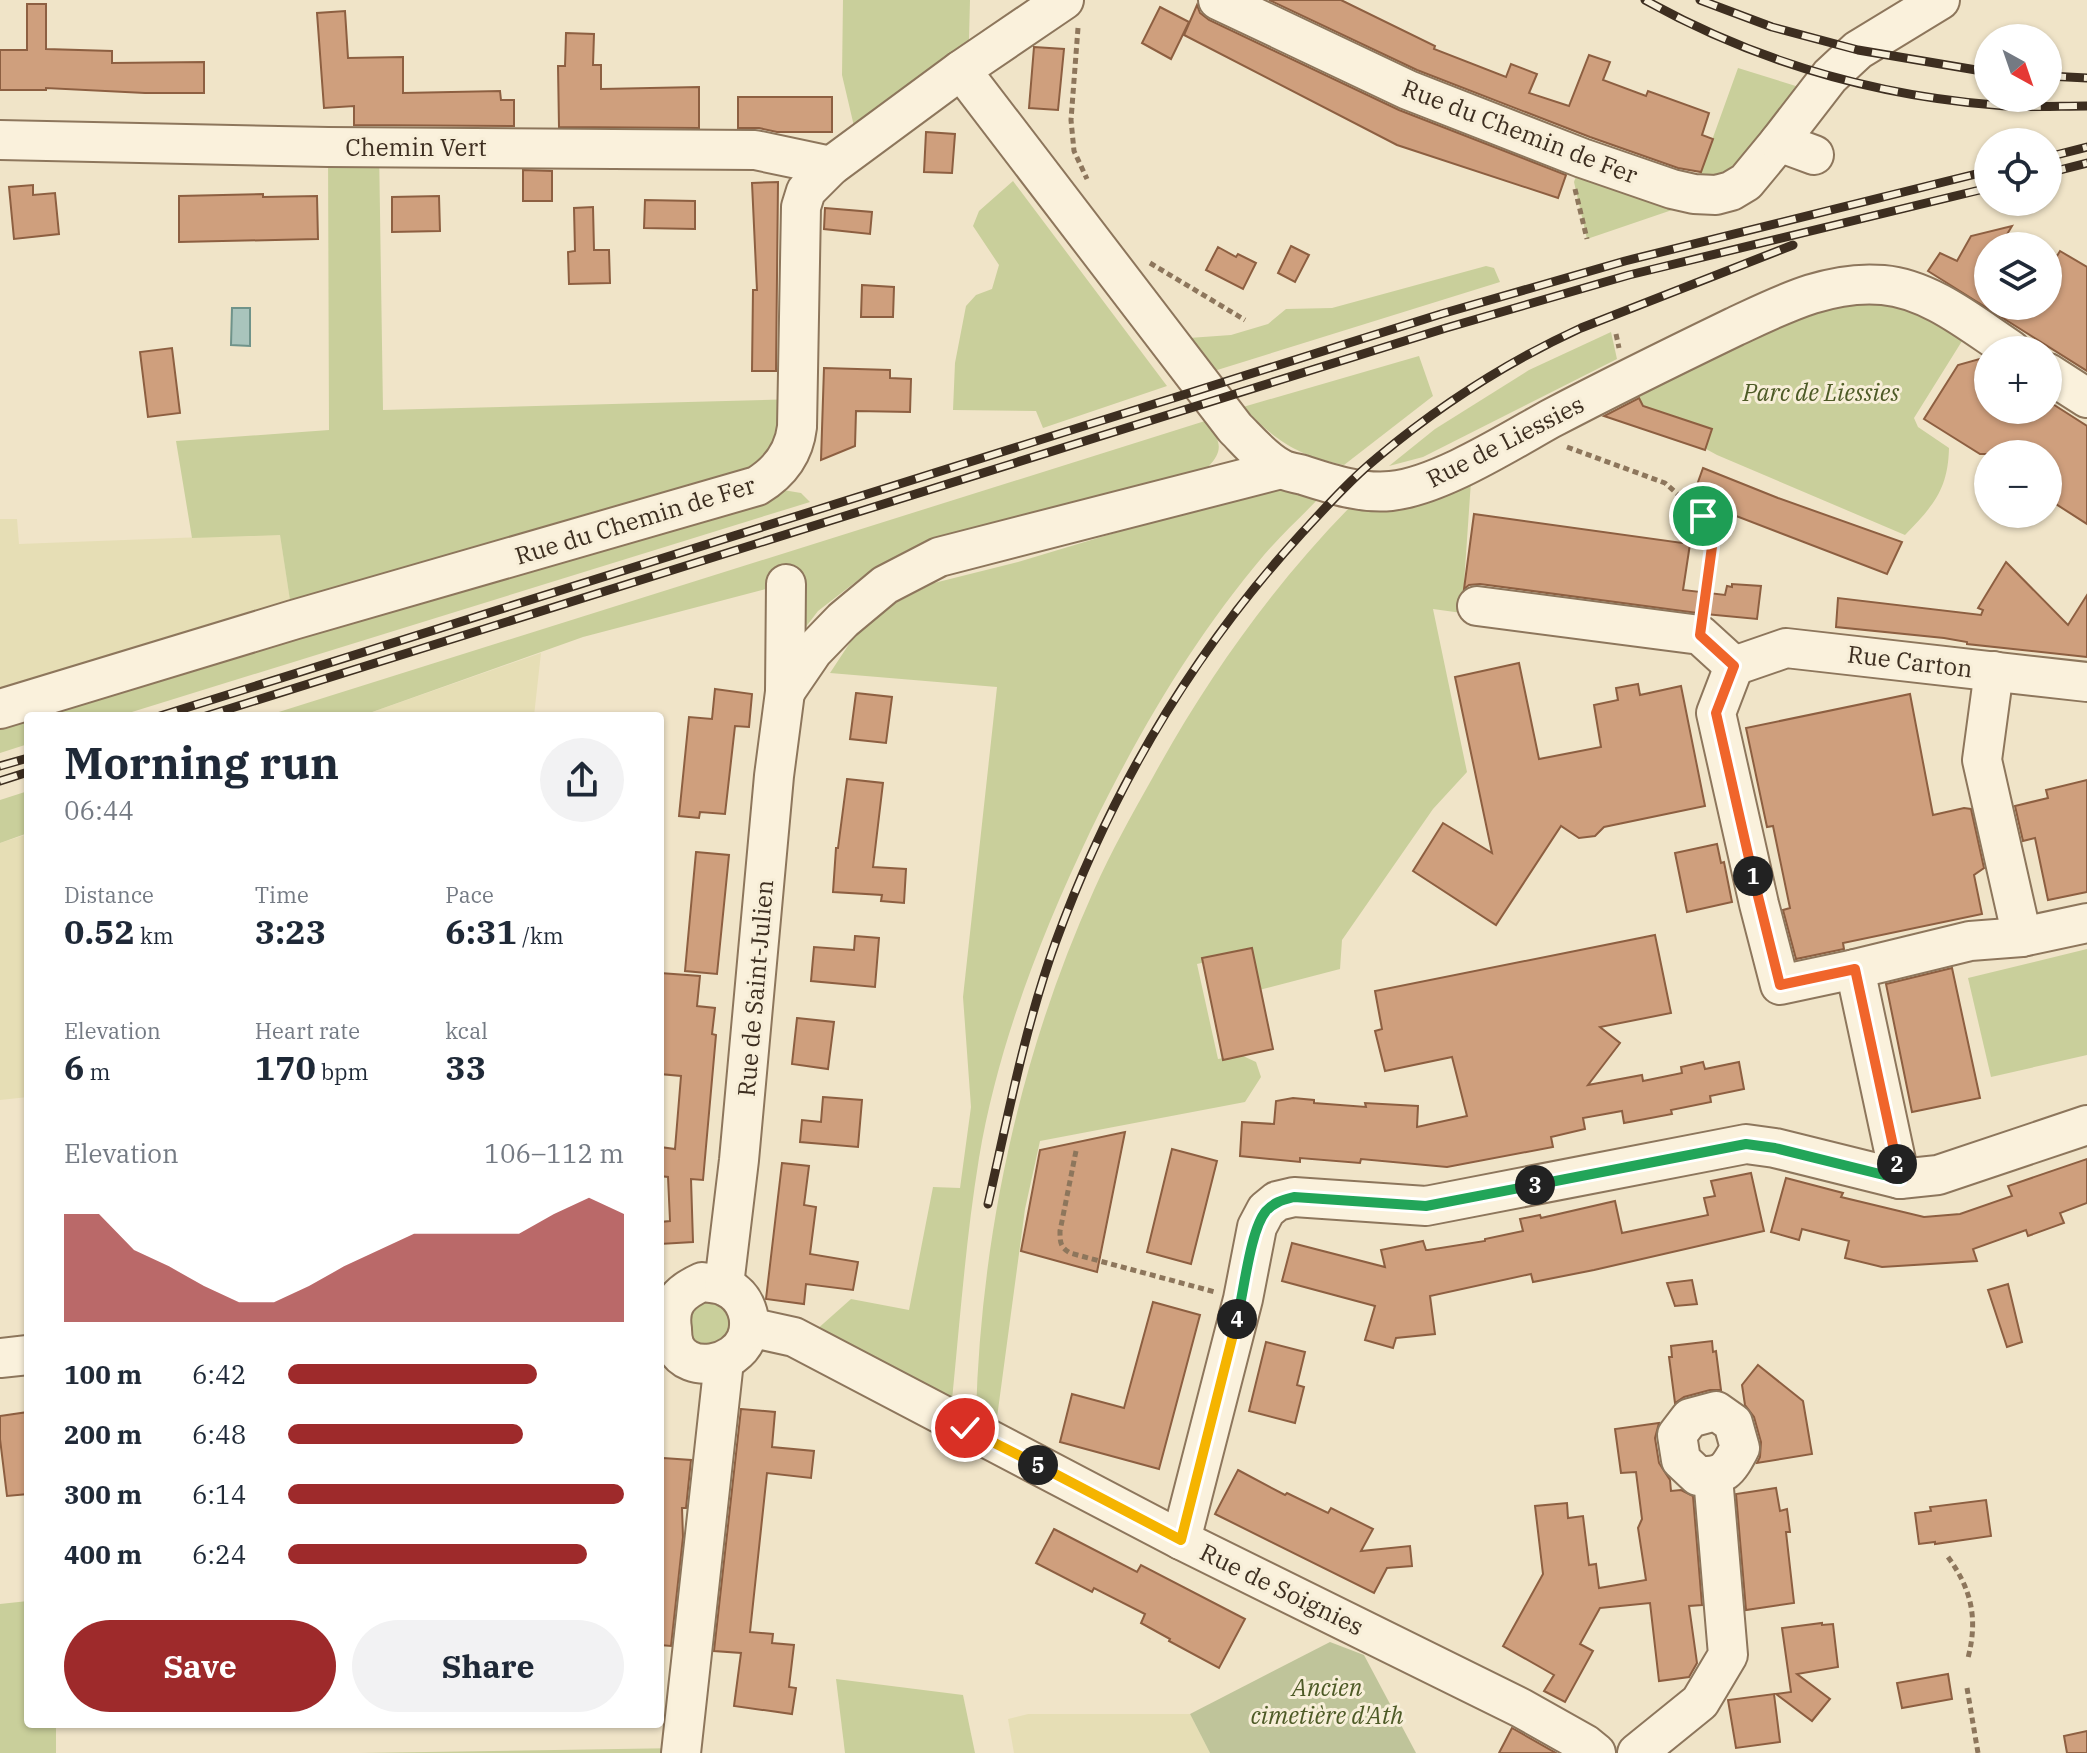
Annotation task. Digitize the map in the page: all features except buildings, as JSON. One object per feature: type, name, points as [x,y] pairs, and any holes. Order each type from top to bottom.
[{"type":"street","name":"Rue du Chemin de Fer","points":[[1218,0],[1408,90],[1582,158],[1672,189],[1716,195],[1746,182],[1830,76],[1858,50],[1940,0]]},
{"type":"street","name":"Rue du Chemin de Fer","points":[[0,709],[757,486],[770,478],[787,459],[796,438],[801,207],[806,191],[831,166],[961,70],[1071,7]]},
{"type":"street","name":"Rue de Liessies","points":[[961,70],[1235,428],[1281,469],[1371,492],[1415,486],[1452,471],[1627,378],[1789,300],[1827,290],[1883,285],[1909,291],[1939,304],[1989,336]]},
{"type":"street","name":"Chemin Vert","points":[[0,140],[328,147],[755,150],[831,166]]},
{"type":"street","points":[[1779,142],[1814,155]]},
{"type":"street","points":[[2062,382],[2087,398]]},
{"type":"street","name":"Rue de Saint-Julien","points":[[785,692],[813,651],[843,620],[885,585],[939,557],[1281,469]]},
{"type":"street","name":"Rue de Saint-Julien","points":[[713,1284],[739,1160],[774,776],[785,692],[786,584]]},
{"type":"street","points":[[1477,606],[1700,635],[1734,666],[1716,713],[1780,985],[1970,941],[2022,937],[2087,923]]},
{"type":"street","name":"Rue Carton","points":[[1734,666],[1786,648],[2087,682]]},
{"type":"street","points":[[1994,671],[1982,760],[2022,937]]},
{"type":"street","points":[[1855,969],[1900,1179]]},
{"type":"street","points":[[1181,1540],[1243,1299],[1257,1227],[1266,1210],[1277,1201],[1294,1197],[1426,1206],[1746,1144],[1775,1148],[1900,1179],[1913,1179],[1938,1175],[2087,1125]]},
{"type":"street","points":[[664,1305],[687,1289],[713,1284],[735,1292],[744,1302],[749,1314],[749,1327],[741,1348],[733,1356],[710,1364],[697,1363],[684,1357],[675,1347],[664,1309]]},
{"type":"street","name":"Rue de Soignies","points":[[749,1327],[794,1337],[1181,1540],[1521,1708],[1596,1753]]},
{"type":"street","points":[[0,1358],[24,1355]]},
{"type":"street","points":[[681,1753],[724,1361]]},
{"type":"street","points":[[1637,1753],[1700,1702],[1728,1655],[1713,1477]]},
{"type":"path","points":[[1071,7],[1071,120],[1074,151],[1087,181]]},
{"type":"path","points":[[1582,158],[1574,182],[1587,239]]},
{"type":"path","points":[[1149,262],[1245,320]]},
{"type":"path","points":[[1562,445],[1665,483],[1711,524],[1713,543],[1700,635]]},
{"type":"path","points":[[1076,1151],[1060,1231],[1063,1249],[1243,1299]]},
{"type":"path","points":[[1948,1557],[1971,1601],[1973,1640],[1968,1658]]},
{"type":"path","points":[[1967,1688],[1978,1753]]},
{"type":"shaded area","points":[[0,519],[17,519],[19,544],[280,534],[293,620],[0,709]]},
{"type":"shaded area","points":[[541,653],[534,712],[372,712]]},
{"type":"shaded area","points":[[24,835],[24,1097],[0,1100],[0,843]]},
{"type":"shaded area","points":[[1028,1714],[1190,1714],[1210,1753],[1014,1753],[1008,1719]]},
{"type":"green space","points":[[843,0],[970,0],[969,39],[979,60],[857,139],[842,75]]},
{"type":"green space","points":[[1738,68],[1799,87],[1729,171],[1716,195],[1587,239],[1574,182],[1582,158],[1693,193]]},
{"type":"green space","points":[[328,147],[379,147],[383,410],[798,399],[759,486],[801,493],[810,502],[132,712],[24,712],[24,745],[0,753],[0,709],[293,620],[280,535],[192,538],[176,441],[329,430]]},
{"type":"green space","points":[[1013,181],[1167,386],[1043,428],[1036,411],[953,410],[955,363],[966,306],[976,295],[992,289],[999,265],[973,226],[979,211]]},
{"type":"green space","points":[[1486,266],[1494,268],[1500,282],[1214,371],[1189,338],[1231,335],[1268,324],[1286,309],[1332,308]]},
{"type":"green space","name":"Parc de Liessies","points":[[1851,286],[1972,325],[1914,418],[1918,427],[1949,448],[1948,463],[1937,496],[1905,535],[1717,455],[1695,443],[1699,433],[1624,405],[1640,397],[1627,378]]},
{"type":"green space","points":[[1611,332],[1617,359],[1423,457],[1389,466],[1435,429],[1529,370]]},
{"type":"green space","points":[[1419,356],[1433,396],[1344,465],[1288,445],[1243,407]]},
{"type":"green space","points":[[1205,421],[1218,444],[1217,455],[1208,467],[907,550],[862,577],[818,611],[785,654],[785,584],[583,637],[372,712],[279,712]]},
{"type":"green space","points":[[1471,481],[1462,613],[1433,609],[1467,772],[1433,809],[1342,940],[1340,969],[1259,990],[1250,952],[1197,964],[1218,1059],[1241,1055],[1256,1062],[1261,1077],[1245,1102],[1040,1141],[1025,1209],[996,1425],[976,1414],[979,1347],[996,1213],[1009,1146],[1045,1016],[1068,952],[1107,862],[1173,741],[1218,670],[1293,570],[1349,508],[1378,510]]},
{"type":"green space","points":[[1281,483],[1319,498],[1238,587],[1168,688],[1090,832],[1023,991],[997,1074],[979,1158],[952,1400],[815,1331],[851,1299],[909,1310],[933,1187],[960,1188],[971,1107],[963,997],[997,687],[830,673],[855,635],[884,609],[934,583],[1018,562]]},
{"type":"green space","points":[[24,792],[24,834],[0,843],[0,800]]},
{"type":"green space","points":[[2087,949],[2087,1055],[1991,1077],[1968,978]]},
{"type":"green space","points":[[708,1294],[737,1314],[727,1346],[692,1346],[684,1310]]},
{"type":"green space","points":[[24,1601],[24,1728],[56,1728],[56,1753],[0,1753],[0,1604]]},
{"type":"green space","name":"Ancien cimetière d'Ath","points":[[1330,1642],[1364,1655],[1416,1753],[1210,1753],[1190,1714]]},
{"type":"green space","points":[[836,1679],[963,1695],[975,1753],[845,1753]]},
{"type":"green space","points":[[681,1748],[681,1753],[359,1753]]},
{"type":"water","points":[[232,308],[250,308],[250,346],[231,345]]},
{"type":"railway","points":[[1645,0],[1771,57],[1859,83],[1904,93],[1995,105],[2087,106]]},
{"type":"railway","points":[[1700,0],[1772,27],[1858,50],[1974,70]]},
{"type":"railway","points":[[2062,77],[2087,78]]},
{"type":"railway","points":[[2062,153],[2087,147]]},
{"type":"railway","points":[[2062,169],[2087,163]]},
{"type":"railway","points":[[173,712],[1441,314],[1625,261],[1974,174]]},
{"type":"railway","points":[[219,712],[1446,328],[1629,275],[1974,191]]},
{"type":"railway","points":[[988,1204],[1035,1006],[1078,885],[1129,777],[1159,726],[1225,626],[1262,579],[1319,514],[1368,466],[1425,420],[1475,386],[1581,328],[1793,245]]},
{"type":"railway","points":[[0,766],[24,759]]},
{"type":"railway","points":[[0,781],[24,773]]},
{"type":"route","points":[[965,1428],[1181,1540],[1243,1299],[1257,1227],[1266,1210],[1277,1201],[1294,1197],[1426,1206],[1746,1144],[1775,1148],[1900,1179],[1855,969],[1780,985],[1716,713],[1734,666],[1700,635],[1714,532],[1703,516]]}]
